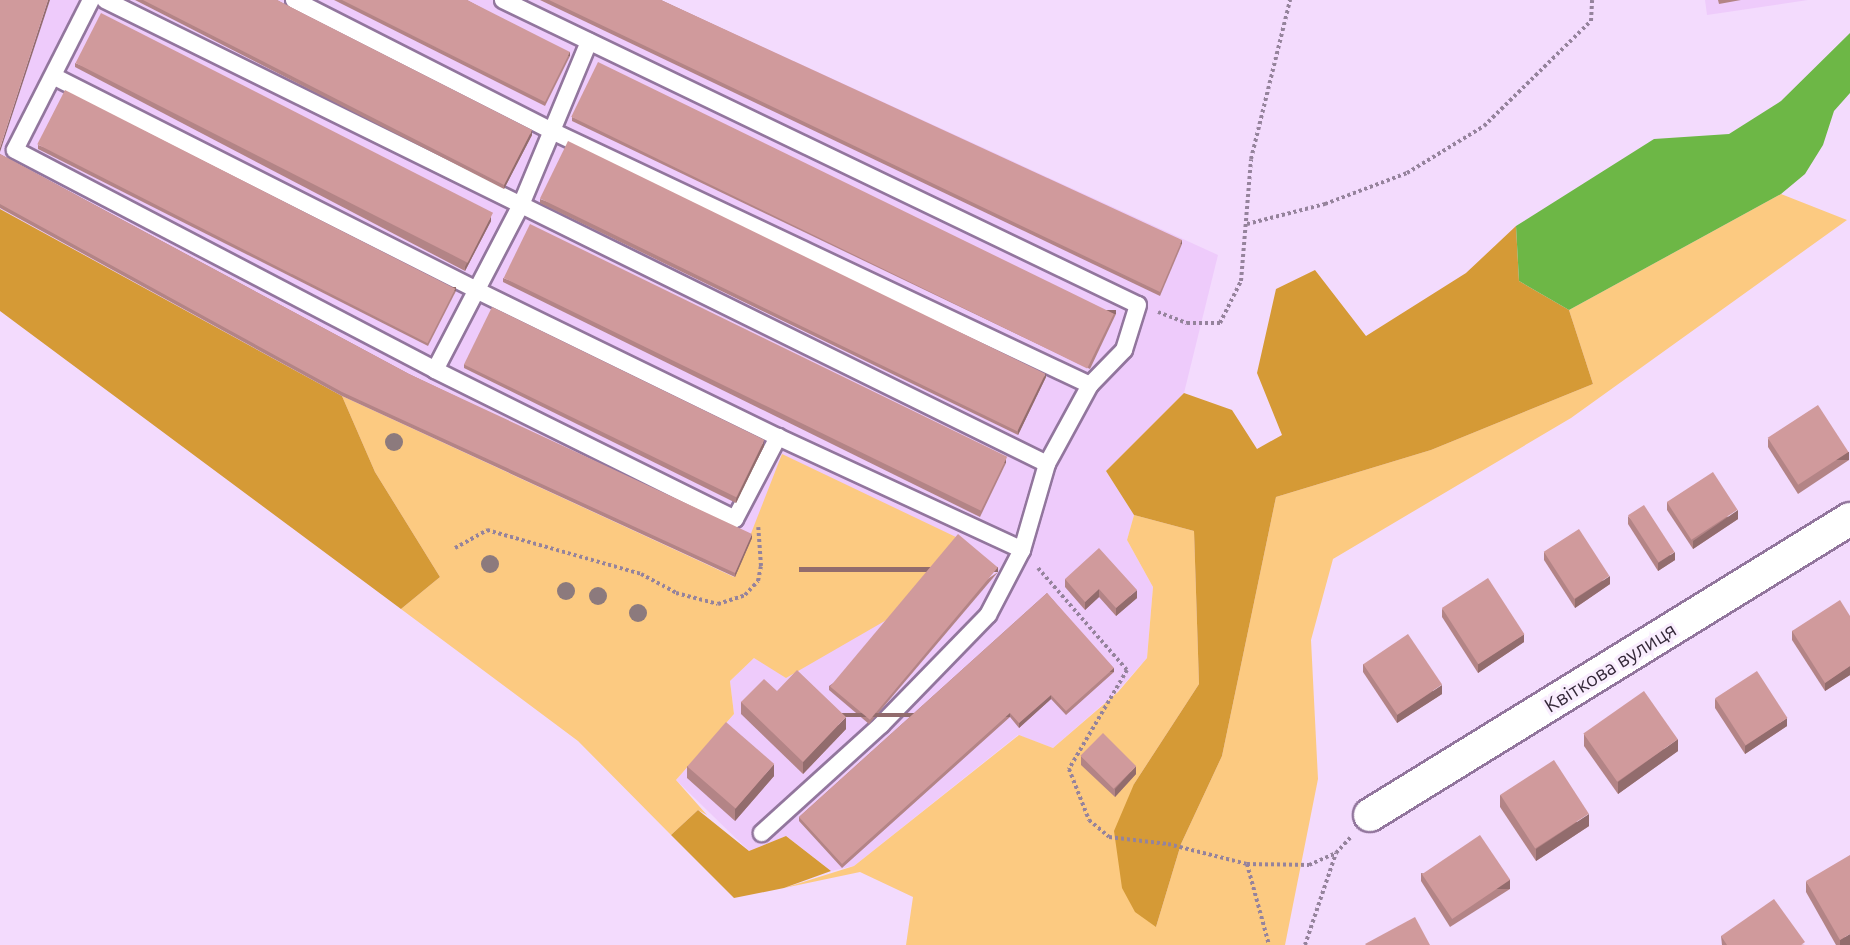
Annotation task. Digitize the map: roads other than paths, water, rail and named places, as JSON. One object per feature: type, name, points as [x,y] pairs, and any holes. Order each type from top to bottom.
[{"type":"street","name":"Квіткова вулиця","points":[[1370,815],[1850,519]]},
{"type":"lane","points":[[91,0],[15,150],[435,370],[735,519],[778,437]]},
{"type":"lane","points":[[105,0],[1047,464]]},
{"type":"lane","points":[[294,0],[552,131],[1090,385]]},
{"type":"lane","points":[[503,0],[1138,305],[1124,350],[1090,385],[1047,464],[1022,550],[988,615],[881,725],[762,833]]},
{"type":"lane","points":[[435,370],[521,205],[589,42]]},
{"type":"lane","points":[[52,76],[477,290],[778,437],[1022,550]]}]
